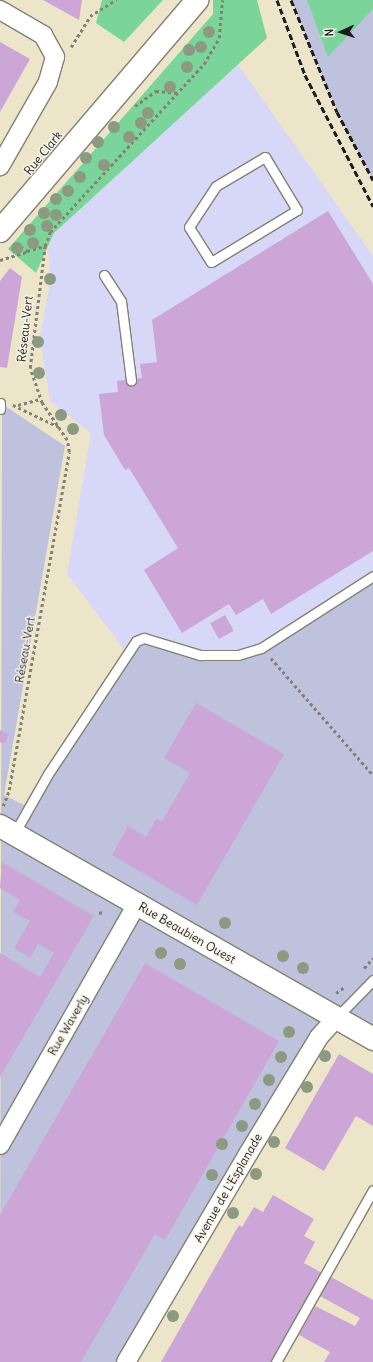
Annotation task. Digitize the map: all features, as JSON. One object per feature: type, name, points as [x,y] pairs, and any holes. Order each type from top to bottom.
[{"type":"street","name":"Rue Clark","points":[[7,234],[197,0]]},
{"type":"street","points":[[0,10],[43,35],[55,57],[48,82],[0,166]]},
{"type":"street","name":"Rue Beaubien Ouest","points":[[7,830],[373,1039]]},
{"type":"street","name":"Rue Waverly","points":[[0,1145],[137,904]]},
{"type":"street","name":"Avenue de L'Esplanade","points":[[126,1362],[319,1037],[336,1018]]},
{"type":"lane","points":[[265,157],[297,210],[211,262],[189,227],[216,186],[265,157]]},
{"type":"lane","points":[[104,275],[121,301],[131,380]]},
{"type":"lane","points":[[7,830],[48,774],[136,641],[144,638],[200,655],[238,655],[261,648],[373,576]]},
{"type":"lane","points":[[336,1018],[373,980]]},
{"type":"lane","points":[[276,1362],[373,1190]]},
{"type":"path","points":[[55,57],[69,50],[90,16],[116,0]]},
{"type":"path","name":"Réseau-Vert","points":[[4,804],[9,790],[69,452],[67,440],[40,398],[30,361],[45,246],[50,232],[204,64],[219,38],[222,0]]},
{"type":"path","points":[[132,108],[156,91],[178,93]]},
{"type":"path","points":[[7,234],[18,247],[27,251]]},
{"type":"path","points":[[0,260],[45,246]]},
{"type":"path","points":[[1,405],[17,406],[40,398]]},
{"type":"path","points":[[17,406],[59,428]]},
{"type":"path","points":[[271,658],[373,775]]},
{"type":"shaded area","points":[[291,0],[373,0],[373,180],[337,112]]},
{"type":"shaded area","points":[[237,63],[373,256],[373,576],[285,633],[238,655],[126,652],[67,574],[91,433],[50,401],[40,336],[51,278],[48,249],[54,233]]},
{"type":"shaded area","points":[[2,404],[65,446],[4,795],[24,805],[136,641],[200,655],[238,655],[261,648],[373,576],[373,1039],[336,1018],[130,1362],[0,1362]]},
{"type":"green space","points":[[102,0],[163,0],[124,42],[96,23]]},
{"type":"green space","points":[[213,0],[257,0],[267,38],[54,233],[36,273],[8,249],[213,14]]},
{"type":"green space","points":[[307,0],[373,0],[373,9],[328,57]]},
{"type":"building","points":[[43,0],[82,0],[79,20]]},
{"type":"building","points":[[0,42],[30,59],[0,112]]},
{"type":"building","points":[[328,211],[373,284],[373,551],[271,614],[263,599],[236,615],[229,604],[182,633],[144,570],[178,548],[129,468],[125,470],[104,435],[99,394],[118,392],[117,381],[142,378],[140,364],[157,362],[152,320]]},
{"type":"building","points":[[10,268],[22,277],[7,368],[0,367],[0,281]]},
{"type":"building","points":[[225,615],[234,631],[219,639],[210,623]]},
{"type":"building","points":[[196,703],[284,754],[197,905],[112,855],[128,826],[146,837],[156,819],[162,821],[190,773],[164,758]]},
{"type":"building","points":[[0,730],[9,735],[4,744],[0,742]]},
{"type":"building","points":[[2,862],[94,916],[0,1077],[0,953],[40,977],[54,953],[38,944],[30,958],[14,948],[30,921],[13,912],[20,900],[0,888]]},
{"type":"building","points":[[145,963],[279,1041],[165,1240],[155,1234],[81,1362],[0,1362],[0,1215]]},
{"type":"building","points":[[339,1054],[373,1074],[373,1126],[356,1116],[324,1171],[285,1148]]},
{"type":"building","points":[[273,1195],[314,1219],[304,1236],[315,1242],[304,1263],[322,1273],[271,1362],[161,1362],[239,1225],[242,1227],[254,1207],[263,1212]]},
{"type":"building","points":[[331,1277],[373,1300],[373,1362],[324,1362],[330,1352],[299,1335],[315,1306],[355,1326],[360,1318],[320,1296]]},
{"type":"railway","points":[[277,0],[305,75],[373,206]]},
{"type":"railway","points":[[291,0],[337,112],[373,180]]}]
